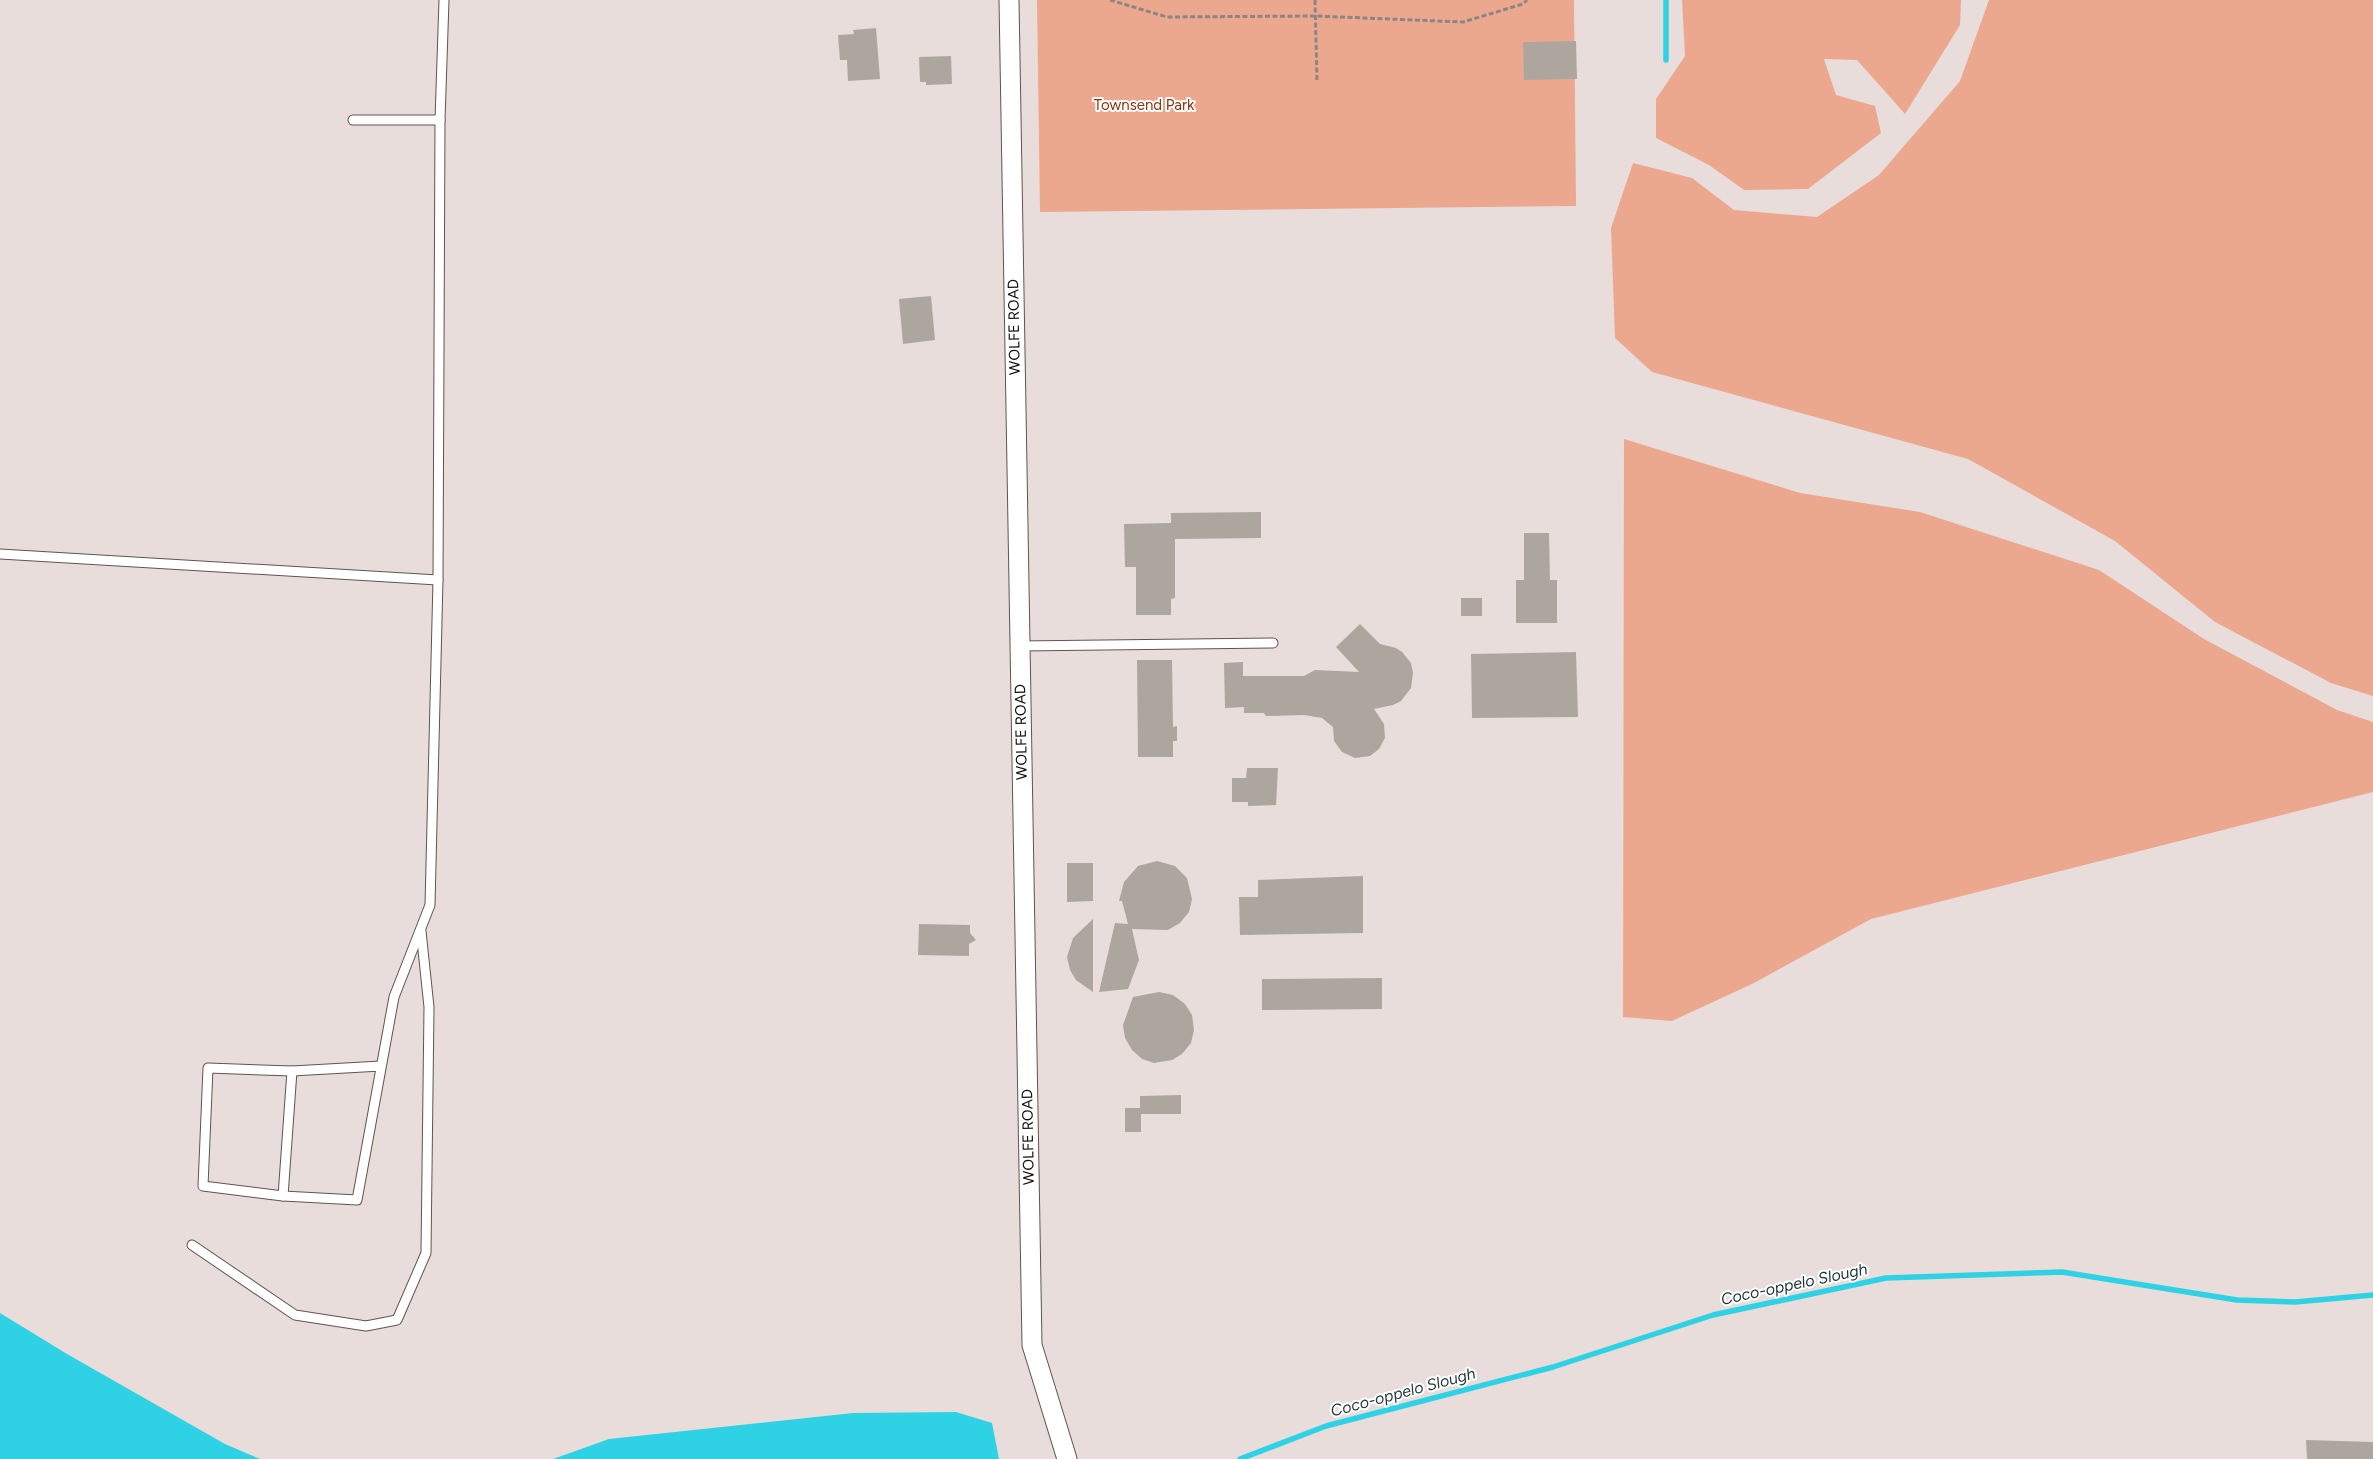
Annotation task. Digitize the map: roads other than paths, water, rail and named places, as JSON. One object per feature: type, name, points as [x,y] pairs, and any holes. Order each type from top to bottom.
[{"type":"street","name":"WOLFE ROAD","points":[[1009,0],[1032,1344],[1067,1459]]},
{"type":"lane","points":[[381,1066],[292,1071],[208,1068],[203,1186],[283,1196],[357,1200],[394,997],[430,905],[438,580],[440,120],[444,0]]},
{"type":"lane","points":[[353,120],[440,120]]},
{"type":"lane","points":[[0,554],[438,580]]},
{"type":"lane","points":[[1020,646],[1273,643]]},
{"type":"lane","points":[[192,1245],[296,1315],[366,1326],[397,1320],[426,1253],[429,1007],[421,928]]},
{"type":"lane","points":[[283,1196],[292,1071]]},
{"type":"water","points":[[0,1313],[67,1354],[225,1444],[260,1459],[0,1459]]},
{"type":"water","points":[[956,1412],[992,1423],[999,1459],[553,1459],[609,1439],[853,1413]]},
{"type":"waterway","points":[[1666,0],[1666,60]]},
{"type":"waterway","name":"Coco-oppelo Slough","points":[[1240,1459],[1326,1426],[1553,1367],[1713,1315],[1886,1278],[2062,1272],[2237,1300],[2295,1302],[2373,1295]]},
{"type":"park label","name":"Townsend Park","points":[[1144,105]]}]
